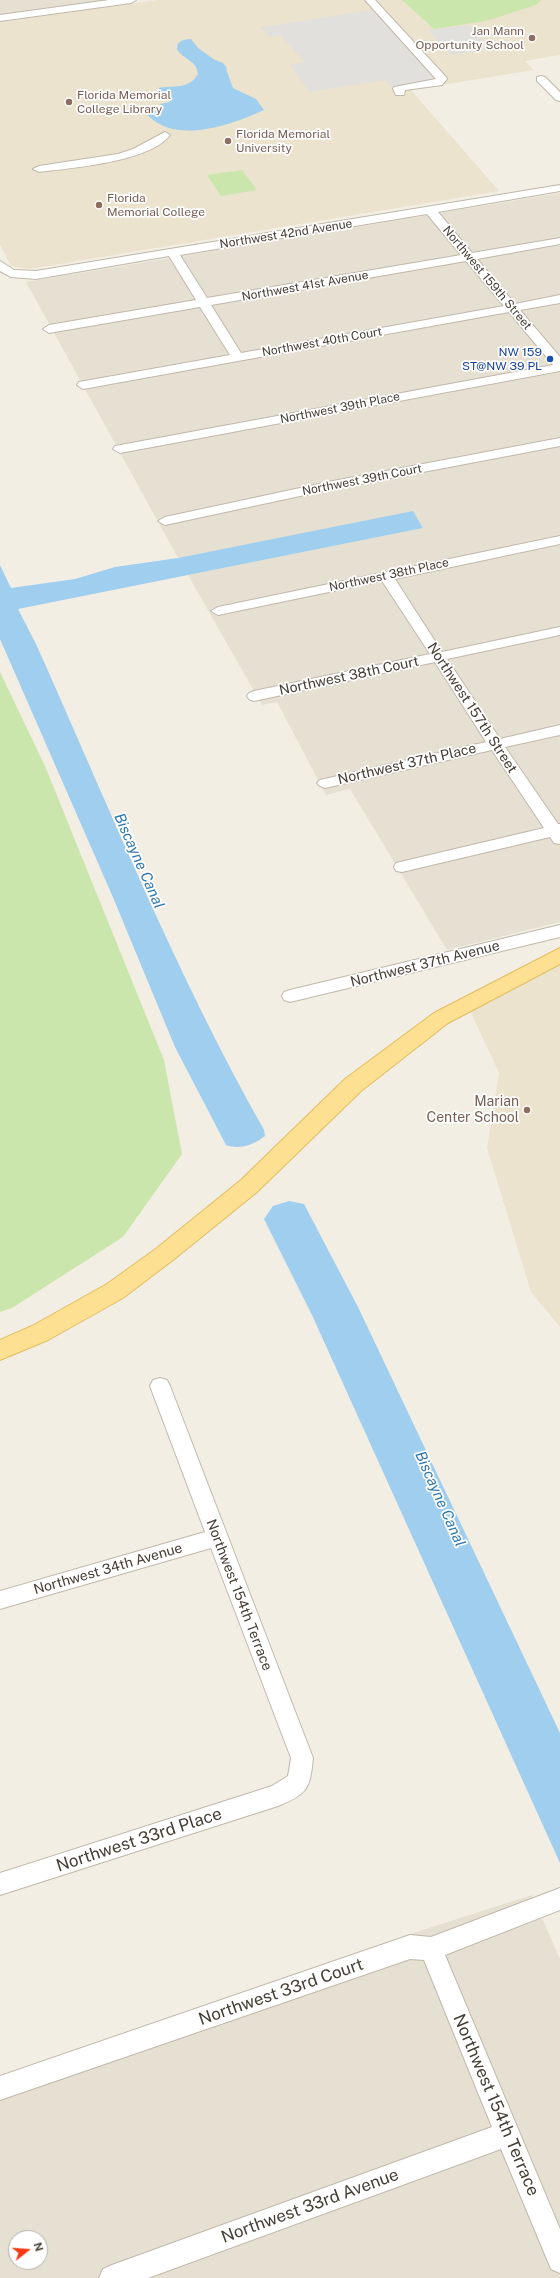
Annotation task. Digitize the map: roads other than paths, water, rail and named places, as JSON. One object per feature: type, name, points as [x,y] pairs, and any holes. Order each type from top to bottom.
[{"type":"main road","points":[[0,1350],[40,1333],[115,1291],[165,1254],[249,1186],[353,1085],[441,1018],[560,955]]},
{"type":"street","points":[[0,18],[131,0]]},
{"type":"street","points":[[370,0],[442,79],[438,83],[398,89],[400,93]]},
{"type":"street","points":[[541,79],[560,98]]},
{"type":"street","points":[[39,169],[117,156],[155,142],[165,135]]},
{"type":"street","name":"Northwest 42nd Avenue","points":[[0,265],[11,273],[36,275],[560,188]]},
{"type":"street","name":"Northwest 159th Street","points":[[430,210],[560,366]]},
{"type":"street","name":"Northwest 41st Avenue","points":[[50,329],[560,241]]},
{"type":"street","points":[[172,252],[238,357]]},
{"type":"street","name":"Northwest 40th Court","points":[[83,385],[560,298]]},
{"type":"street","name":"Northwest 39th Place","points":[[120,449],[560,366]]},
{"type":"street","name":"Northwest 39th Court","points":[[165,521],[328,486],[560,442]]},
{"type":"street","name":"Northwest 38th Place","points":[[218,611],[560,540]]},
{"type":"street","name":"Northwest 157th Street","points":[[386,576],[496,745],[558,833]]},
{"type":"street","name":"Northwest 38th Court","points":[[254,696],[439,658],[560,631]]},
{"type":"street","name":"Northwest 37th Place","points":[[325,782],[560,730]]},
{"type":"street","points":[[402,867],[558,833]]},
{"type":"street","name":"Northwest 37th Avenue","points":[[290,996],[560,931]]},
{"type":"street","name":"Northwest 154th Terrace","points":[[160,1386],[216,1538],[302,1758],[299,1782],[278,1795]]},
{"type":"street","name":"Northwest 34th Avenue","points":[[0,1600],[216,1538]]},
{"type":"street","name":"Northwest 33rd Place","points":[[0,1884],[278,1795]]},
{"type":"street","name":"Northwest 33rd Court","points":[[0,2088],[410,1947],[431,1950],[560,1899]]},
{"type":"street","name":"Northwest 154th Terrace","points":[[431,1950],[560,2260]]},
{"type":"street","name":"Northwest 33rd Avenue","points":[[112,2278],[508,2134]]},
{"type":"water","points":[[191,39],[198,48],[215,60],[223,63],[227,68],[226,69],[233,88],[256,99],[264,110],[235,122],[202,130],[170,128],[156,122],[144,111],[163,108],[160,104],[170,102],[158,88],[185,85],[190,83],[198,74],[195,66],[177,49],[179,42]]},
{"type":"water","points":[[413,511],[423,528],[18,609],[36,644],[172,951],[232,1071],[264,1130],[265,1136],[246,1146],[236,1147],[226,1145],[175,1047],[112,895],[0,639],[0,565],[11,588],[75,579],[115,567],[178,558]]},
{"type":"water","name":"Biscayne Canal","points":[[289,1201],[304,1204],[358,1307],[560,1733],[560,1863],[312,1315],[264,1219],[273,1206]]},
{"type":"place","name":"Jan Mann Opportunity School","points":[[532,38]]},
{"type":"place","name":"Florida Memorial College Library","points":[[69,102]]},
{"type":"place","name":"Florida Memorial University","points":[[228,141]]},
{"type":"place","name":"Florida Memorial College","points":[[99,205]]},
{"type":"place","name":"NW 159 ST@NW 39 PL","points":[[550,359]]},
{"type":"place","name":"Marian Center School","points":[[527,1110]]}]
